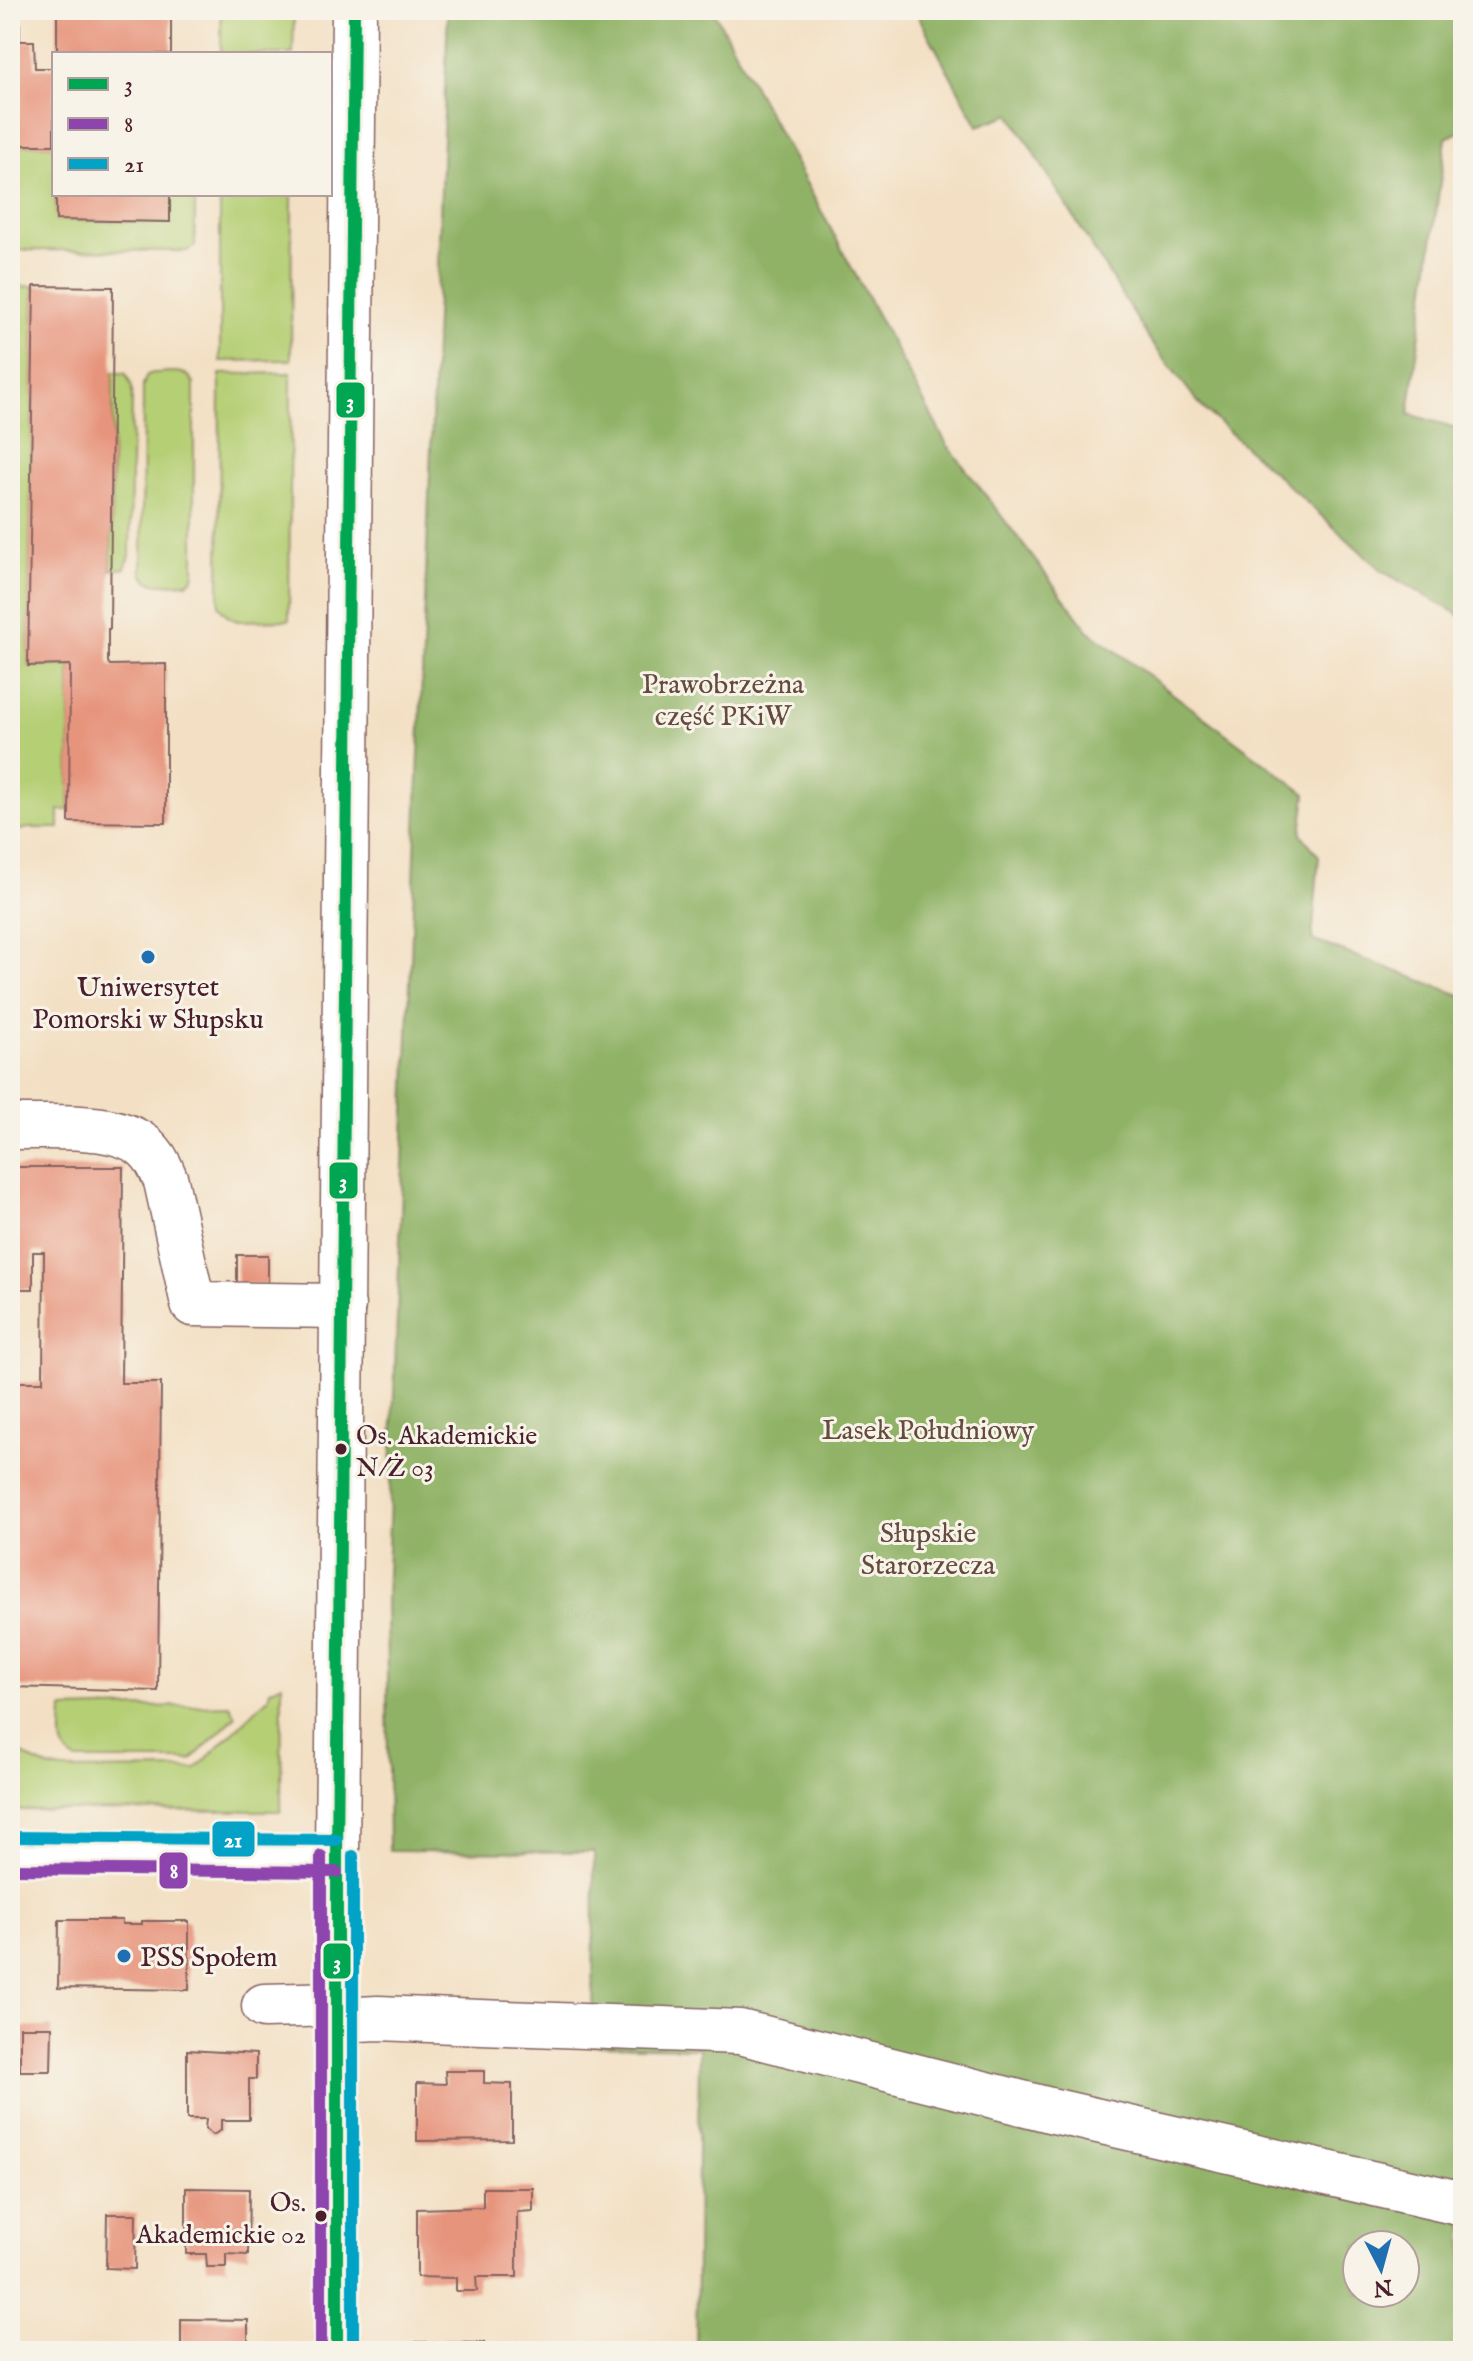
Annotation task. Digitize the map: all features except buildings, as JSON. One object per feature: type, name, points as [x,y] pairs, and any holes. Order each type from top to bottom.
[{"type":"street","points":[[337,2351],[337,1856],[354,10]]},
{"type":"street","points":[[10,1127],[107,1131],[133,1138],[150,1151],[166,1181],[193,1304],[343,1306]]},
{"type":"street","points":[[10,1853],[337,1856]]},
{"type":"street","points":[[264,2006],[378,2018],[740,2032],[1050,2110],[1463,2204]]},
{"type":"green space","points":[[221,10],[294,10],[293,52],[221,52]]},
{"type":"green space","name":"Lasek Południowy","points":[[448,10],[713,10],[946,443],[1088,630],[1306,794],[1301,834],[1319,856],[1312,940],[1463,996],[1463,2351],[696,2351],[699,2048],[593,2046],[594,1852],[389,1851],[386,1599]]},
{"type":"green space","points":[[915,10],[1463,10],[1463,130],[1446,138],[1409,414],[1463,430],[1463,617],[1382,571],[1202,407],[1151,342],[1010,114],[978,126]]},
{"type":"green space","points":[[18,145],[52,145],[52,196],[55,196],[56,220],[169,222],[170,196],[195,196],[195,246],[187,251],[20,250],[10,257],[10,219],[18,219]]},
{"type":"green space","points":[[220,196],[292,196],[291,360],[220,361]]},
{"type":"green space","points":[[34,286],[28,666],[70,665],[69,810],[59,810],[59,828],[28,828],[12,832],[15,287]]},
{"type":"green space","points":[[113,372],[126,374],[132,387],[130,555],[125,568],[111,570]]},
{"type":"green space","points":[[182,373],[194,384],[194,573],[187,583],[155,583],[142,573],[143,385],[147,375]]},
{"type":"green space","points":[[291,373],[289,620],[237,621],[219,606],[220,374]]},
{"type":"green space","points":[[282,1684],[281,1811],[10,1810],[10,1742],[34,1761],[63,1770],[196,1769],[268,1698],[270,1690]]},
{"type":"green space","points":[[230,1705],[236,1716],[191,1760],[77,1760],[70,1757],[63,1746],[63,1709]]},
{"type":"transit line","name":"3","points":[[337,2351],[337,1856],[354,10]]},
{"type":"transit line","name":"21","points":[[10,1837],[337,1840]]},
{"type":"transit line","name":"8","points":[[321,1856],[321,2351]]},
{"type":"transit line","name":"21","points":[[353,1856],[353,2351]]},
{"type":"transit line","name":"8","points":[[10,1869],[337,1872]]},
{"type":"place","name":"Uniwersytet Pomorski w Słupsku","points":[[148,957]]},
{"type":"place","name":"Os. Akademickie N/Ż 03","points":[[341,1449]]},
{"type":"place","name":"PSS Społem","points":[[124,1956]]},
{"type":"place","name":"Os. Akademickie 02","points":[[321,2216]]},
{"type":"park label","name":"Prawobrzeżna część PKiW","points":[[723,699]]},
{"type":"park label","name":"Słupskie Starorzecza","points":[[928,1548]]}]
